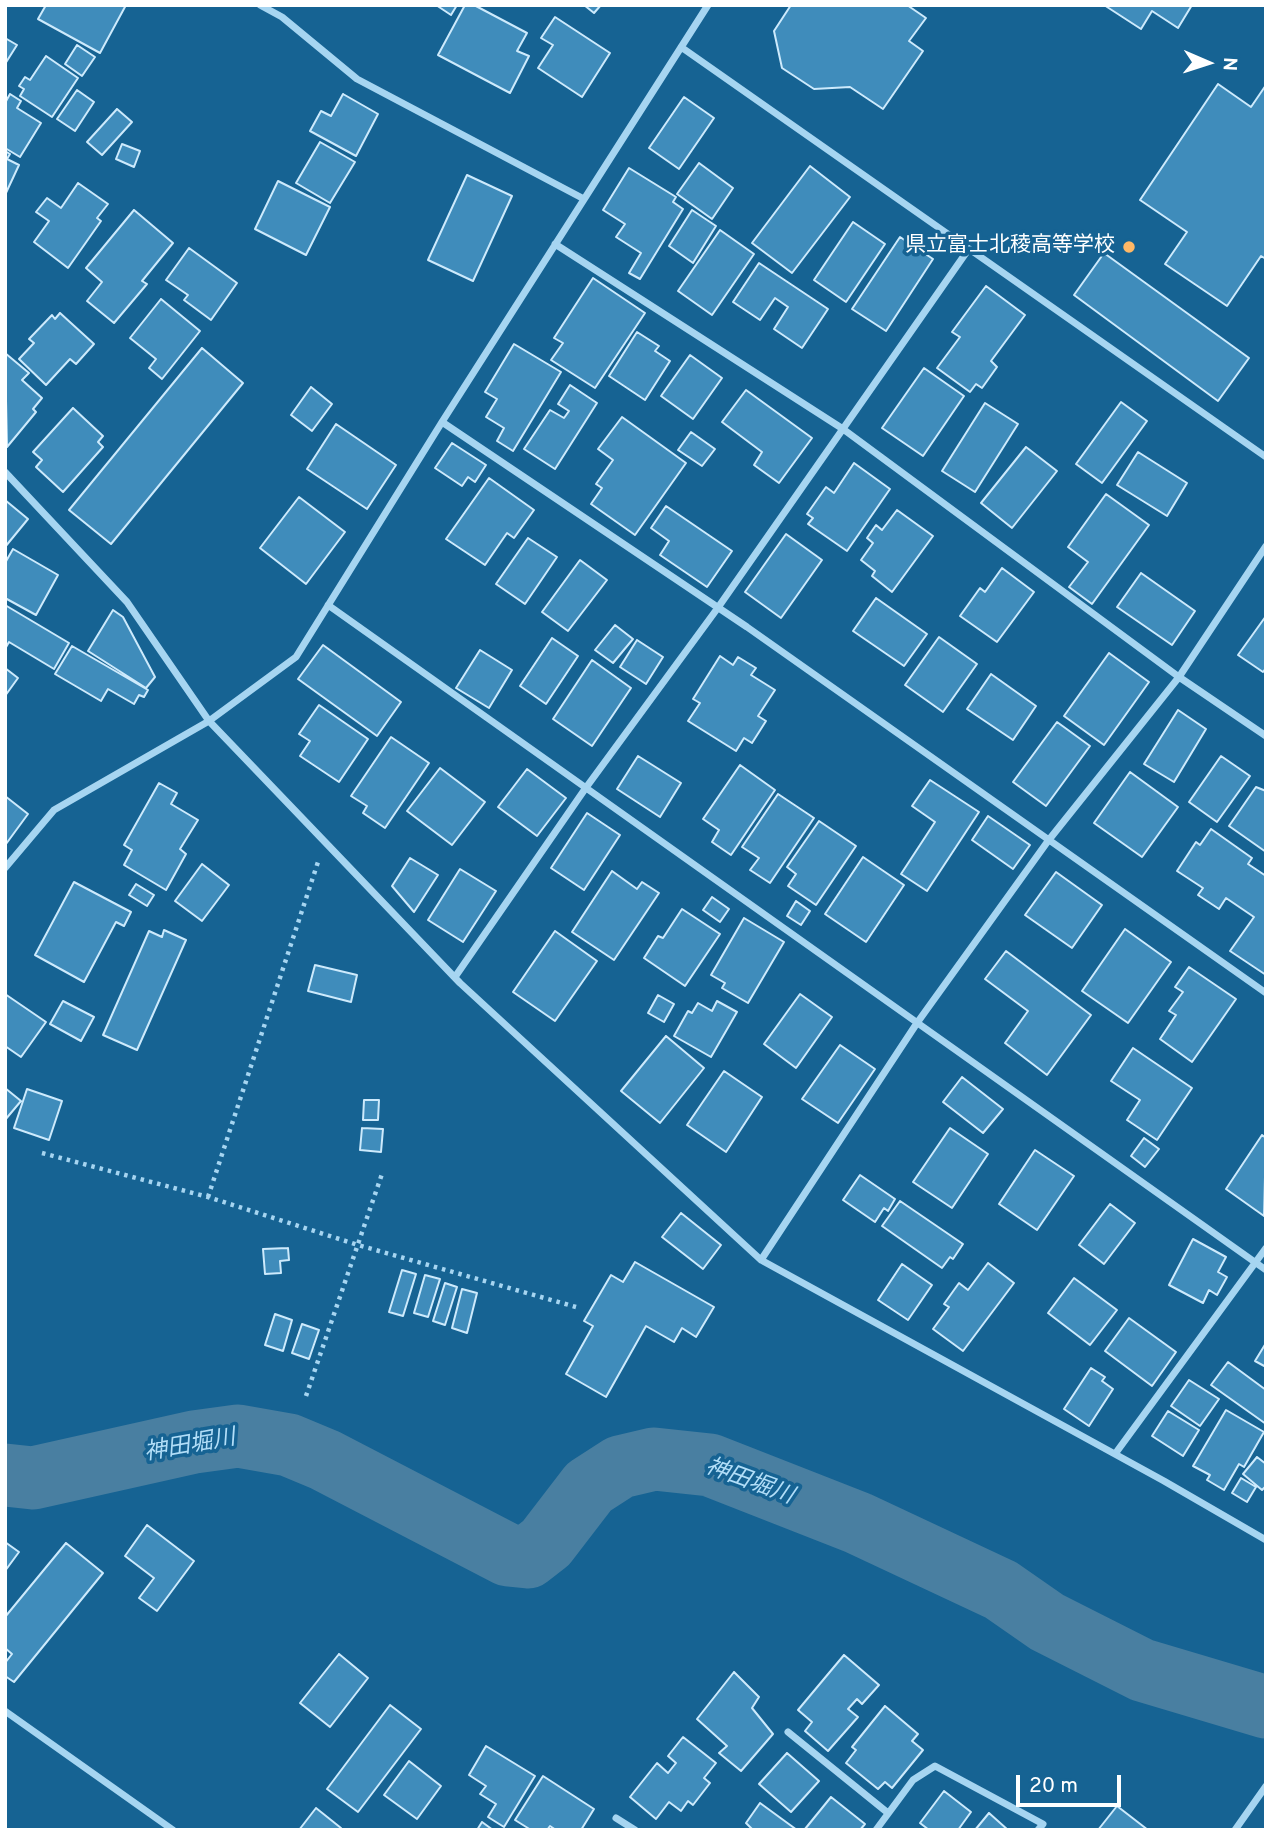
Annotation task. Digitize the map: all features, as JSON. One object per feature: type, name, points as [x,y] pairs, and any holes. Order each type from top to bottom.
[{"type":"street","points":[[260,5],[282,17],[357,79],[584,199]]},
{"type":"street","points":[[5,868],[54,810],[209,721],[296,657],[442,422],[708,5]]},
{"type":"street","points":[[681,47],[1266,457]]},
{"type":"street","points":[[555,244],[843,429],[1179,677],[1266,736]]},
{"type":"street","points":[[455,977],[585,789],[717,609],[968,250]]},
{"type":"street","points":[[442,422],[717,609],[1266,993]]},
{"type":"street","points":[[5,472],[127,602],[209,721],[324,842],[455,977],[761,1260],[1266,1540]]},
{"type":"street","points":[[761,1260],[917,1023],[1048,841],[1179,677],[1266,546]]},
{"type":"street","points":[[328,604],[1266,1270]]},
{"type":"street","points":[[1115,1454],[1266,1248]]},
{"type":"street","points":[[5,1711],[173,1830]]},
{"type":"street","points":[[788,1732],[888,1813]]},
{"type":"street","points":[[876,1830],[913,1780],[935,1766],[1042,1824],[1038,1830]]},
{"type":"street","points":[[1235,1830],[1266,1786]]},
{"type":"street","points":[[616,1818],[635,1830]]},
{"type":"path","points":[[208,1197],[324,842]]},
{"type":"path","points":[[41,1153],[208,1197],[358,1245],[576,1307]]},
{"type":"path","points":[[306,1396],[383,1171]]},
{"type":"building","points":[[46,5],[126,5],[100,53],[38,19]]},
{"type":"building","points":[[436,5],[457,5],[451,15]]},
{"type":"building","points":[[465,5],[474,5],[527,33],[517,51],[529,56],[510,93],[438,55]]},
{"type":"building","points":[[584,5],[601,5],[594,13]]},
{"type":"building","points":[[791,5],[907,5],[926,18],[909,41],[923,51],[883,109],[850,87],[814,89],[782,68],[774,31]]},
{"type":"building","points":[[1104,5],[1192,5],[1178,28],[1152,11],[1141,29]]},
{"type":"building","points":[[555,17],[610,53],[582,97],[538,68],[553,45],[541,38]]},
{"type":"building","points":[[5,38],[17,45],[5,64]]},
{"type":"building","points":[[77,45],[95,57],[82,76],[65,64]]},
{"type":"building","points":[[46,56],[78,78],[52,117],[20,96],[24,89],[19,86],[25,77],[30,80]]},
{"type":"building","points":[[1218,84],[1251,107],[1266,85],[1266,259],[1261,256],[1227,306],[1165,264],[1187,232],[1140,200]]},
{"type":"building","points":[[77,90],[94,102],[75,131],[57,119]]},
{"type":"building","points":[[10,94],[21,101],[17,108],[41,123],[20,157],[5,148],[5,103]]},
{"type":"building","points":[[343,94],[378,114],[356,156],[310,131],[321,111],[331,116]]},
{"type":"building","points":[[684,97],[714,118],[679,169],[649,148]]},
{"type":"building","points":[[117,109],[132,122],[102,155],[87,142]]},
{"type":"building","points":[[320,142],[355,162],[330,203],[296,183]]},
{"type":"building","points":[[122,144],[140,151],[134,167],[116,159]]},
{"type":"building","points":[[5,151],[10,154],[7,159],[19,165],[5,195]]},
{"type":"building","points":[[699,163],[733,188],[712,219],[677,194]]},
{"type":"building","points":[[810,166],[850,197],[792,273],[752,243]]},
{"type":"building","points":[[629,168],[676,197],[673,202],[683,209],[640,279],[629,273],[641,253],[616,237],[625,224],[603,210]]},
{"type":"building","points":[[467,175],[512,196],[473,281],[428,260]]},
{"type":"building","points":[[278,181],[330,207],[306,255],[255,229]]},
{"type":"building","points":[[78,183],[108,204],[97,218],[101,221],[68,268],[34,242],[49,221],[36,212],[47,198],[61,208]]},
{"type":"building","points":[[134,210],[173,243],[142,281],[147,284],[114,323],[87,301],[102,282],[86,268]]},
{"type":"building","points":[[692,210],[716,226],[693,263],[669,246]]},
{"type":"building","points":[[853,222],[885,244],[846,302],[814,280]]},
{"type":"building","points":[[720,230],[754,254],[712,315],[678,291]]},
{"type":"building","points":[[900,237],[933,259],[886,331],[852,309]]},
{"type":"building","points":[[189,248],[237,283],[211,320],[184,300],[188,295],[166,280]]},
{"type":"building","points":[[1104,253],[1249,358],[1218,401],[1074,295]]},
{"type":"building","points":[[759,263],[828,309],[802,348],[774,329],[788,307],[775,298],[760,320],[733,302]]},
{"type":"building","points":[[593,278],[645,313],[595,388],[551,360],[563,343],[554,338]]},
{"type":"building","points":[[986,286],[1025,315],[991,361],[997,367],[982,388],[976,384],[970,392],[937,368],[960,337],[952,332]]},
{"type":"building","points":[[161,299],[200,331],[162,379],[149,368],[156,359],[130,338]]},
{"type":"building","points":[[60,313],[94,344],[76,364],[70,359],[46,385],[19,359],[34,343],[29,339],[52,315],[55,319]]},
{"type":"building","points":[[637,332],[659,346],[655,351],[670,361],[645,400],[609,376]]},
{"type":"building","points":[[514,344],[561,372],[513,451],[497,441],[504,428],[486,417],[497,399],[485,392]]},
{"type":"building","points":[[202,348],[243,383],[111,544],[69,510]]},
{"type":"building","points":[[5,353],[29,373],[22,380],[42,398],[33,409],[36,412],[7,447]]},
{"type":"building","points":[[690,355],[722,378],[693,419],[661,396]]},
{"type":"building","points":[[924,368],[964,396],[923,456],[882,428]]},
{"type":"building","points":[[570,385],[597,403],[555,469],[524,449],[550,410],[564,418],[569,411],[558,404]]},
{"type":"building","points":[[311,387],[332,404],[312,431],[291,415]]},
{"type":"building","points":[[746,390],[812,438],[779,483],[754,465],[762,452],[722,422]]},
{"type":"building","points":[[1121,402],[1147,421],[1102,483],[1076,464]]},
{"type":"building","points":[[985,403],[1018,424],[975,492],[942,471]]},
{"type":"building","points":[[73,408],[103,436],[98,442],[103,447],[63,492],[36,467],[42,460],[33,452]]},
{"type":"building","points":[[622,417],[686,463],[635,535],[591,504],[602,488],[596,484],[613,460],[598,449]]},
{"type":"building","points":[[336,424],[396,465],[367,509],[307,469]]},
{"type":"building","points":[[691,432],[715,449],[702,466],[678,450]]},
{"type":"building","points":[[452,443],[486,465],[475,482],[468,477],[462,486],[435,468]]},
{"type":"building","points":[[1026,447],[1057,471],[1012,528],[981,503]]},
{"type":"building","points":[[1138,452],[1187,483],[1167,516],[1117,485]]},
{"type":"building","points":[[854,463],[890,489],[847,551],[808,524],[813,518],[807,514],[826,487],[834,493]]},
{"type":"building","points":[[489,478],[534,510],[514,538],[507,533],[485,565],[446,539]]},
{"type":"building","points":[[1106,494],[1149,525],[1092,604],[1069,587],[1088,562],[1068,547]]},
{"type":"building","points":[[299,497],[345,532],[306,584],[260,548]]},
{"type":"building","points":[[5,500],[28,519],[5,547]]},
{"type":"building","points":[[666,506],[732,551],[707,587],[660,555],[669,541],[651,528]]},
{"type":"building","points":[[897,510],[933,536],[892,592],[872,576],[875,571],[861,560],[873,543],[867,538],[876,525],[882,530]]},
{"type":"building","points":[[786,534],[822,560],[781,618],[745,592]]},
{"type":"building","points":[[528,538],[557,557],[525,604],[496,584]]},
{"type":"building","points":[[13,549],[58,575],[36,615],[5,598],[5,563]]},
{"type":"building","points":[[580,560],[607,580],[568,631],[542,612]]},
{"type":"building","points":[[1002,568],[1034,592],[997,642],[960,616],[980,588],[985,592]]},
{"type":"building","points":[[1141,573],[1195,611],[1172,645],[1117,607]]},
{"type":"building","points":[[876,598],[927,634],[904,666],[853,631]]},
{"type":"building","points":[[5,605],[69,643],[54,669],[9,642],[5,649]]},
{"type":"building","points":[[113,610],[123,617],[155,677],[146,688],[88,651]]},
{"type":"building","points":[[1266,616],[1266,668],[1263,672],[1238,655]]},
{"type":"building","points":[[615,625],[633,639],[613,663],[595,650]]},
{"type":"building","points":[[939,637],[977,664],[943,712],[905,685]]},
{"type":"building","points":[[552,638],[578,656],[546,704],[520,686]]},
{"type":"building","points":[[637,640],[663,657],[646,684],[620,667]]},
{"type":"building","points":[[323,645],[401,702],[377,736],[298,679]]},
{"type":"building","points":[[72,646],[148,690],[144,697],[139,695],[134,704],[108,689],[101,701],[55,674]]},
{"type":"building","points":[[480,650],[512,670],[489,708],[456,688]]},
{"type":"building","points":[[1109,653],[1149,682],[1104,745],[1064,716]]},
{"type":"building","points":[[720,656],[733,665],[738,657],[756,668],[751,675],[775,690],[758,716],[766,721],[752,743],[744,738],[736,751],[688,721],[700,703],[693,699]]},
{"type":"building","points":[[592,660],[631,688],[592,746],[553,719]]},
{"type":"building","points":[[5,668],[18,678],[5,696]]},
{"type":"building","points":[[991,674],[1036,706],[1013,740],[967,709]]},
{"type":"building","points":[[319,705],[368,739],[339,782],[300,756],[310,741],[299,734]]},
{"type":"building","points":[[1178,710],[1206,729],[1174,782],[1144,764]]},
{"type":"building","points":[[1057,722],[1090,746],[1046,806],[1013,782]]},
{"type":"building","points":[[391,737],[429,763],[385,828],[363,813],[367,806],[351,796]]},
{"type":"building","points":[[638,756],[681,783],[660,817],[617,789]]},
{"type":"building","points":[[1221,756],[1250,776],[1217,822],[1189,802]]},
{"type":"building","points":[[740,765],[775,790],[731,855],[712,842],[719,830],[703,819]]},
{"type":"building","points":[[440,768],[485,802],[452,845],[407,811]]},
{"type":"building","points":[[527,769],[566,798],[537,836],[498,807]]},
{"type":"building","points":[[1130,772],[1178,807],[1142,857],[1094,823]]},
{"type":"building","points":[[930,780],[979,812],[927,891],[901,874],[935,822],[912,806]]},
{"type":"building","points":[[159,783],[177,793],[171,804],[198,820],[180,849],[186,854],[166,890],[124,865],[132,850],[124,845]]},
{"type":"building","points":[[1256,787],[1266,791],[1266,852],[1229,826]]},
{"type":"building","points":[[778,794],[814,818],[770,883],[750,870],[759,858],[742,847]]},
{"type":"building","points":[[5,796],[28,814],[6,844],[5,844]]},
{"type":"building","points":[[587,813],[620,835],[584,890],[551,868]]},
{"type":"building","points":[[988,816],[1030,845],[1013,869],[972,840]]},
{"type":"building","points":[[819,821],[856,846],[816,905],[788,886],[796,874],[787,867]]},
{"type":"building","points":[[1211,829],[1252,858],[1248,864],[1266,876],[1266,975],[1230,951],[1254,917],[1226,898],[1219,909],[1198,895],[1203,888],[1177,871],[1196,842],[1200,845]]},
{"type":"building","points":[[863,857],[904,885],[866,942],[825,914]]},
{"type":"building","points":[[410,858],[438,875],[414,912],[392,886]]},
{"type":"building","points":[[202,864],[229,885],[202,921],[175,901]]},
{"type":"building","points":[[460,869],[496,891],[463,942],[428,920]]},
{"type":"building","points":[[612,871],[637,889],[642,882],[659,893],[614,960],[572,932]]},
{"type":"building","points":[[1056,872],[1102,905],[1072,948],[1025,915]]},
{"type":"building","points":[[74,882],[131,912],[124,926],[116,922],[84,982],[35,955]]},
{"type":"building","points":[[136,884],[154,895],[147,906],[129,895]]},
{"type":"building","points":[[712,897],[729,909],[720,922],[703,910]]},
{"type":"building","points":[[796,901],[810,911],[801,925],[787,916]]},
{"type":"building","points":[[682,909],[720,934],[685,986],[644,958],[658,936],[663,938]]},
{"type":"building","points":[[744,918],[784,942],[748,1003],[722,988],[725,983],[711,975]]},
{"type":"building","points":[[1125,929],[1171,962],[1128,1023],[1082,991]]},
{"type":"building","points":[[164,930],[186,940],[137,1050],[103,1035],[149,931],[162,937]]},
{"type":"building","points":[[555,931],[597,961],[555,1021],[513,992]]},
{"type":"building","points":[[1006,951],[1091,1015],[1047,1075],[1005,1043],[1028,1011],[985,979]]},
{"type":"building","points":[[315,965],[357,975],[351,1002],[308,991]]},
{"type":"building","points":[[1189,967],[1236,999],[1192,1062],[1160,1039],[1176,1015],[1169,1011],[1183,992],[1175,987]]},
{"type":"building","points":[[5,994],[46,1022],[21,1057],[5,1046]]},
{"type":"building","points":[[800,994],[832,1017],[796,1068],[764,1044]]},
{"type":"building","points":[[658,995],[674,1004],[664,1022],[648,1013]]},
{"type":"building","points":[[63,1001],[94,1017],[81,1041],[50,1024]]},
{"type":"building","points":[[717,1001],[737,1012],[711,1057],[674,1036],[688,1011],[692,1013],[698,1003],[712,1011]]},
{"type":"building","points":[[666,1036],[704,1068],[660,1123],[621,1091]]},
{"type":"building","points":[[840,1045],[875,1069],[838,1123],[802,1099]]},
{"type":"building","points":[[1133,1048],[1192,1088],[1157,1140],[1127,1120],[1140,1100],[1111,1081]]},
{"type":"building","points":[[724,1071],[762,1097],[726,1152],[687,1125]]},
{"type":"building","points":[[962,1077],[1003,1109],[983,1133],[943,1102]]},
{"type":"building","points":[[5,1088],[21,1101],[5,1120]]},
{"type":"building","points":[[27,1089],[62,1101],[49,1140],[14,1128]]},
{"type":"building","points":[[364,1100],[379,1100],[378,1120],[363,1120]]},
{"type":"building","points":[[362,1128],[383,1129],[381,1152],[360,1150]]},
{"type":"building","points":[[950,1128],[988,1154],[952,1208],[913,1182]]},
{"type":"building","points":[[1262,1135],[1266,1138],[1264,1216],[1226,1189]]},
{"type":"building","points":[[1144,1138],[1159,1149],[1145,1167],[1131,1156]]},
{"type":"building","points":[[1035,1150],[1074,1176],[1037,1230],[999,1204]]},
{"type":"building","points":[[860,1175],[895,1199],[888,1211],[884,1208],[875,1222],[843,1200]]},
{"type":"building","points":[[900,1201],[963,1244],[953,1259],[950,1257],[942,1268],[882,1226]]},
{"type":"building","points":[[1110,1204],[1135,1223],[1104,1264],[1079,1245]]},
{"type":"building","points":[[681,1213],[721,1245],[703,1269],[662,1237]]},
{"type":"building","points":[[1193,1239],[1226,1257],[1218,1272],[1227,1277],[1217,1295],[1209,1290],[1203,1303],[1169,1285]]},
{"type":"building","points":[[288,1248],[289,1260],[280,1261],[281,1273],[265,1274],[263,1249]]},
{"type":"building","points":[[635,1262],[714,1307],[696,1337],[682,1328],[674,1342],[646,1326],[606,1397],[566,1374],[593,1326],[584,1321],[611,1275],[623,1282]]},
{"type":"building","points":[[988,1263],[1014,1283],[963,1351],[933,1329],[949,1307],[944,1304],[959,1283],[968,1290]]},
{"type":"building","points":[[902,1264],[932,1285],[908,1320],[878,1300]]},
{"type":"building","points":[[402,1270],[416,1274],[403,1316],[389,1312]]},
{"type":"building","points":[[425,1275],[440,1279],[428,1317],[414,1313]]},
{"type":"building","points":[[1074,1278],[1117,1310],[1090,1345],[1048,1313]]},
{"type":"building","points":[[445,1283],[457,1287],[445,1325],[433,1321]]},
{"type":"building","points":[[462,1289],[477,1293],[467,1333],[452,1328]]},
{"type":"building","points":[[275,1314],[292,1320],[283,1351],[265,1345]]},
{"type":"building","points":[[1129,1318],[1176,1352],[1152,1386],[1105,1351]]},
{"type":"building","points":[[302,1324],[319,1330],[309,1359],[292,1353]]},
{"type":"building","points":[[1266,1343],[1266,1367],[1255,1361]]},
{"type":"building","points":[[1228,1362],[1266,1390],[1266,1424],[1211,1385]]},
{"type":"building","points":[[1091,1368],[1105,1377],[1102,1381],[1113,1389],[1089,1426],[1064,1409]]},
{"type":"building","points":[[1189,1380],[1219,1399],[1200,1426],[1171,1406]]},
{"type":"building","points":[[1226,1410],[1264,1432],[1244,1467],[1239,1464],[1224,1490],[1207,1480],[1210,1475],[1193,1466]]},
{"type":"building","points":[[1168,1411],[1199,1430],[1183,1456],[1152,1436]]},
{"type":"building","points":[[1257,1457],[1266,1464],[1266,1486],[1262,1490],[1243,1474]]},
{"type":"building","points":[[1241,1478],[1256,1487],[1247,1502],[1232,1493]]},
{"type":"building","points":[[147,1525],[194,1561],[157,1611],[139,1598],[154,1578],[125,1556]]},
{"type":"building","points":[[5,1542],[19,1552],[5,1571]]},
{"type":"building","points":[[66,1543],[103,1573],[14,1682],[5,1676],[5,1663],[12,1654],[5,1648],[5,1617]]},
{"type":"building","points":[[339,1654],[368,1678],[330,1727],[300,1703]]},
{"type":"building","points":[[844,1655],[879,1685],[862,1704],[857,1699],[848,1709],[858,1717],[828,1751],[805,1731],[812,1722],[798,1710]]},
{"type":"building","points":[[734,1672],[759,1697],[752,1708],[773,1734],[741,1771],[719,1753],[727,1746],[697,1719]]},
{"type":"building","points":[[390,1705],[421,1729],[358,1812],[327,1789]]},
{"type":"building","points":[[885,1706],[918,1734],[912,1741],[923,1750],[892,1788],[885,1782],[878,1789],[846,1763],[856,1750],[852,1747]]},
{"type":"building","points":[[683,1737],[716,1763],[704,1778],[710,1783],[693,1805],[688,1801],[681,1811],[669,1802],[656,1819],[630,1797],[657,1763],[668,1773],[676,1763],[668,1756]]},
{"type":"building","points":[[486,1746],[535,1776],[504,1827],[488,1817],[496,1804],[480,1794],[486,1786],[469,1775]]},
{"type":"building","points":[[787,1753],[819,1781],[791,1812],[759,1784]]},
{"type":"building","points":[[409,1761],[441,1786],[417,1819],[384,1795]]},
{"type":"building","points":[[543,1776],[594,1809],[581,1830],[556,1830],[550,1826],[547,1830],[531,1830],[515,1820]]},
{"type":"building","points":[[944,1791],[971,1812],[958,1830],[929,1830],[920,1823]]},
{"type":"building","points":[[831,1797],[865,1824],[860,1830],[805,1829]]},
{"type":"building","points":[[760,1803],[797,1830],[753,1830],[746,1823]]},
{"type":"building","points":[[1117,1806],[1148,1830],[1098,1830]]},
{"type":"building","points":[[316,1808],[341,1828],[340,1830],[299,1830]]},
{"type":"building","points":[[989,1813],[1008,1830],[975,1830]]},
{"type":"building","points":[[482,1822],[493,1830],[477,1830]]},
{"type":"waterway","name":"神田堀川","points":[[5,1475],[33,1478],[194,1442],[238,1436],[289,1445],[325,1460],[508,1555],[528,1557],[546,1543],[589,1487],[620,1467],[654,1459],[710,1465],[858,1523],[1001,1590],[1047,1622],[1142,1670],[1266,1707]]},
{"type":"place","name":"県立富士北稜高等学校","points":[[1129,247]]}]
